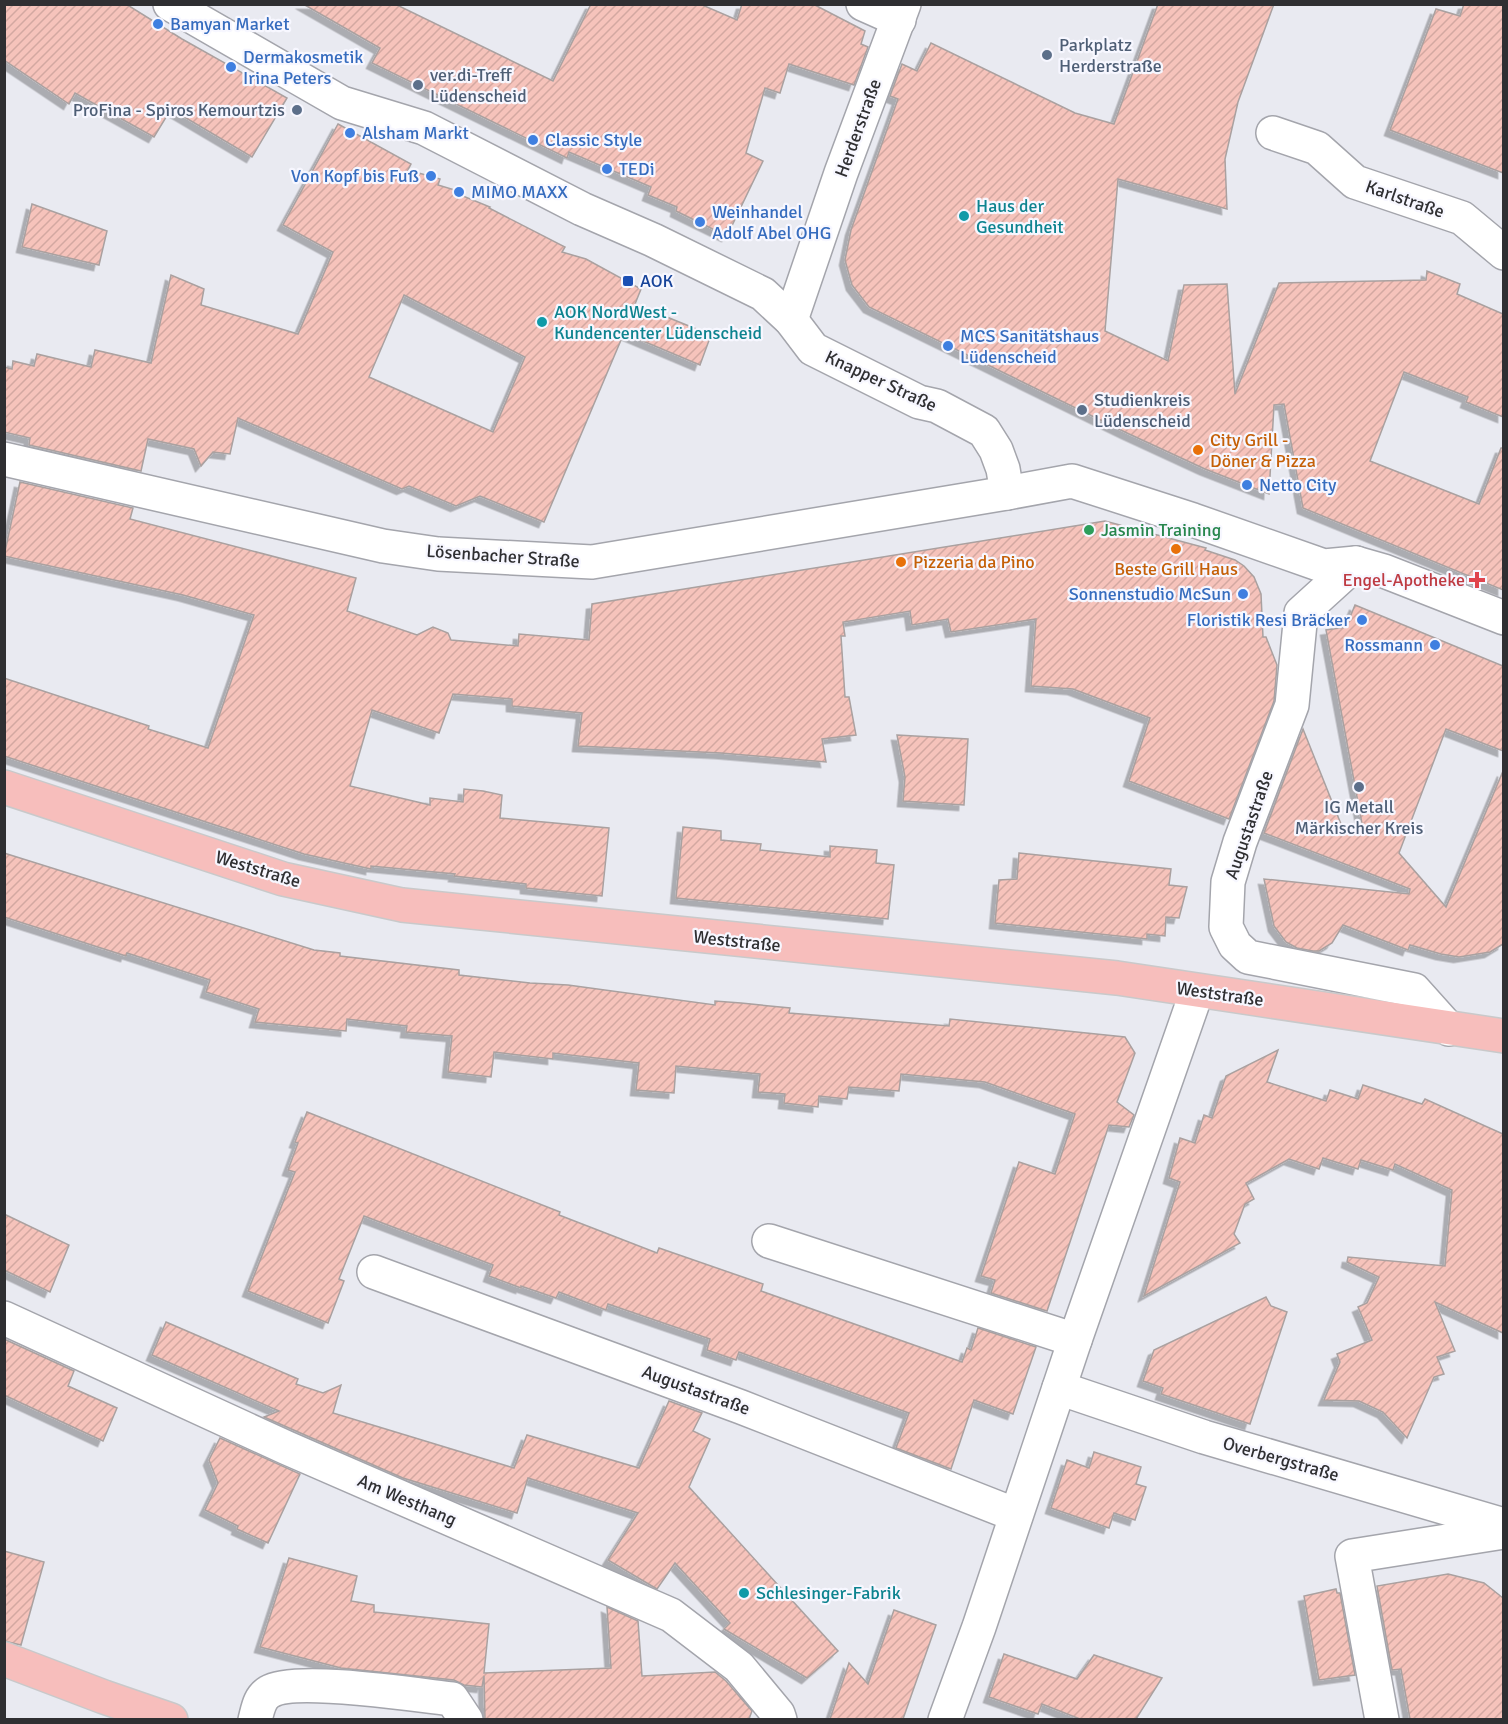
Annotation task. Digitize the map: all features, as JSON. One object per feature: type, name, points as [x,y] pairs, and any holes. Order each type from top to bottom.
[{"type":"main road","name":"Weststraße","points":[[4,787],[283,879],[402,905],[1117,978],[1449,1029],[1498,1041]]},
{"type":"main road","points":[[4,1659],[104,1697],[171,1719]]},
{"type":"street","name":"Knapper Straße","points":[[170,4],[342,103],[424,128],[582,209],[653,240],[763,294],[791,320],[813,349],[919,402],[937,406],[984,431],[996,450],[1003,469],[1007,493]]},
{"type":"street","points":[[863,4],[901,12]]},
{"type":"street","name":"Herderstraße","points":[[791,320],[841,173],[901,12]]},
{"type":"street","name":"Karlstraße","points":[[1273,133],[1317,148],[1355,182],[1462,218],[1503,253]]},
{"type":"street","name":"Lösenbacher Straße","points":[[4,459],[383,546],[438,554],[592,562],[1007,493]]},
{"type":"street","points":[[1007,493],[1072,481],[1324,566],[1356,563],[1384,571],[1503,618]]},
{"type":"street","name":"Augustastraße","points":[[1356,563],[1301,613],[1292,705],[1240,842],[1228,882],[1226,927],[1235,945],[1248,957],[1414,990],[1449,1029]]},
{"type":"street","points":[[945,1719],[979,1627],[1075,1340],[1197,991]]},
{"type":"street","points":[[769,1241],[1075,1340]]},
{"type":"street","name":"Augustastraße","points":[[374,1272],[741,1407],[1016,1515]]},
{"type":"street","name":"Am Westhang","points":[[4,1318],[287,1448],[671,1614],[739,1667],[780,1719]]},
{"type":"street","name":"Overbergstraße","points":[[1059,1388],[1204,1437],[1503,1525]]},
{"type":"street","points":[[1382,1719],[1352,1556],[1503,1532]]},
{"type":"street","points":[[255,1719],[261,1699],[268,1692],[282,1686],[371,1690],[452,1699],[466,1719]]},
{"type":"street","points":[[290,1686],[340,1710],[429,1719]]},
{"type":"building","points":[[4,4],[126,4],[182,39],[287,98],[252,157],[171,109],[154,137],[75,93],[69,104],[4,60]]},
{"type":"building","points":[[303,4],[395,4],[553,81],[591,4],[700,4],[737,20],[742,4],[813,4],[865,31],[861,44],[868,47],[854,85],[789,64],[780,93],[765,88],[746,153],[763,161],[727,236],[676,211],[677,207],[648,195],[651,187],[569,152],[567,158],[372,63],[380,48]]},
{"type":"building","points":[[1158,4],[1274,4],[1238,102],[1225,159],[1227,209],[1118,179],[1105,331],[1168,361],[1184,285],[1227,284],[1235,394],[1279,283],[1426,280],[1427,271],[1460,284],[1457,294],[1503,314],[1503,417],[1466,402],[1468,397],[1404,372],[1370,461],[1479,504],[1501,448],[1503,448],[1503,590],[1303,508],[1284,404],[1274,405],[1269,494],[1205,469],[1127,433],[869,307],[852,285],[845,260],[851,230],[898,99],[890,96],[902,64],[917,71],[931,43],[1075,113],[1114,124]]},
{"type":"building","points":[[1464,4],[1503,4],[1503,173],[1390,130],[1436,9],[1460,16]]},
{"type":"building","points":[[338,124],[411,164],[408,170],[440,179],[438,185],[455,190],[453,192],[490,207],[565,247],[562,252],[586,259],[641,289],[635,304],[711,335],[700,365],[624,333],[544,522],[480,496],[456,506],[409,486],[402,489],[238,418],[230,454],[213,452],[201,466],[194,449],[148,439],[141,471],[29,445],[30,438],[4,432],[4,367],[12,369],[13,361],[34,366],[37,354],[91,367],[95,350],[151,363],[171,275],[204,289],[201,305],[298,334],[333,252],[283,225]],"holes":[[[404,295],[525,357],[493,432],[369,377]]]},
{"type":"building","points":[[32,204],[107,231],[99,265],[22,247]]},
{"type":"building","points":[[20,482],[133,508],[130,519],[356,578],[347,611],[417,635],[433,627],[448,633],[451,640],[518,646],[519,634],[589,640],[592,604],[1105,521],[1206,548],[1205,550],[1235,560],[1244,566],[1254,577],[1261,594],[1263,637],[1266,637],[1277,665],[1274,701],[1229,819],[1129,781],[1150,718],[1073,689],[1031,686],[1036,619],[951,632],[948,619],[912,625],[910,611],[843,622],[845,636],[841,636],[845,697],[849,697],[856,735],[822,739],[826,762],[721,753],[578,746],[582,713],[512,706],[512,699],[453,694],[439,733],[372,710],[350,786],[430,805],[430,798],[463,802],[464,789],[483,791],[502,795],[500,818],[609,828],[602,896],[526,888],[526,884],[454,876],[455,874],[371,866],[371,869],[304,854],[4,756],[4,678],[208,748],[254,615],[183,595],[4,556]]},
{"type":"building","points":[[1355,605],[1503,666],[1503,751],[1446,729],[1399,853],[1446,907],[1503,771],[1503,944],[1490,952],[1459,957],[1410,945],[1408,950],[1343,925],[1332,943],[1319,951],[1313,951],[1297,948],[1286,942],[1274,926],[1264,879],[1409,894],[1410,889],[1264,833],[1303,729],[1345,834],[1363,829],[1326,630],[1346,627]]},
{"type":"building","points":[[897,735],[968,739],[964,805],[903,801],[905,777]]},
{"type":"building","points":[[683,827],[721,831],[721,840],[761,844],[760,850],[830,857],[830,846],[877,850],[876,863],[894,865],[888,919],[676,898]]},
{"type":"building","points":[[4,853],[314,950],[340,953],[340,956],[459,970],[459,975],[568,985],[715,1005],[715,1001],[790,1008],[789,1013],[949,1026],[950,1019],[1125,1037],[1135,1053],[1117,1102],[1134,1115],[1129,1127],[1109,1125],[1047,1311],[991,1293],[995,1280],[981,1276],[1019,1162],[1055,1174],[1075,1114],[985,1082],[901,1074],[899,1091],[849,1087],[847,1099],[819,1096],[818,1107],[784,1103],[785,1094],[758,1092],[760,1074],[676,1066],[674,1093],[636,1090],[639,1063],[553,1053],[553,1059],[494,1052],[491,1077],[448,1072],[452,1036],[406,1032],[407,1026],[347,1019],[346,1031],[255,1022],[259,1009],[206,992],[210,980],[4,917]]},
{"type":"building","points":[[1019,853],[1171,869],[1169,885],[1187,887],[1179,918],[1166,917],[1165,936],[1147,934],[1147,939],[995,923],[999,880],[1017,879]]},
{"type":"building","points":[[1278,1050],[1267,1082],[1326,1101],[1330,1090],[1358,1099],[1363,1085],[1422,1104],[1425,1099],[1503,1134],[1503,1333],[1435,1302],[1455,1351],[1437,1357],[1444,1374],[1434,1377],[1407,1438],[1383,1412],[1359,1401],[1324,1400],[1340,1362],[1337,1354],[1372,1340],[1358,1307],[1367,1303],[1379,1277],[1347,1262],[1348,1257],[1445,1266],[1452,1190],[1395,1164],[1393,1170],[1361,1160],[1358,1169],[1323,1158],[1319,1169],[1289,1159],[1246,1183],[1254,1199],[1245,1204],[1234,1234],[1240,1243],[1144,1296],[1180,1182],[1169,1178],[1180,1138],[1195,1143],[1204,1115],[1212,1118],[1226,1076]]},
{"type":"building","points":[[307,1112],[657,1253],[659,1248],[763,1284],[761,1291],[962,1362],[967,1348],[971,1350],[978,1328],[1036,1347],[1013,1414],[974,1400],[951,1469],[896,1448],[909,1413],[739,1352],[736,1360],[707,1350],[710,1339],[608,1304],[606,1310],[559,1292],[556,1298],[521,1286],[521,1288],[489,1276],[493,1265],[364,1216],[339,1279],[344,1281],[328,1323],[248,1291],[295,1172],[288,1170],[298,1143],[295,1142]]},
{"type":"building","points":[[4,1214],[69,1245],[50,1292],[4,1270]]},
{"type":"building","points":[[1266,1297],[1271,1306],[1287,1312],[1250,1424],[1161,1394],[1163,1388],[1143,1381],[1154,1350]]},
{"type":"building","points":[[166,1322],[298,1379],[296,1384],[323,1393],[341,1385],[333,1413],[514,1468],[527,1435],[639,1468],[669,1401],[702,1413],[693,1431],[710,1439],[689,1487],[838,1651],[807,1678],[724,1629],[730,1623],[675,1563],[657,1589],[608,1560],[638,1513],[528,1478],[517,1513],[403,1478],[264,1417],[279,1411],[152,1355]]},
{"type":"building","points":[[4,1339],[74,1371],[68,1386],[117,1408],[103,1441],[4,1395]]},
{"type":"building","points":[[220,1438],[300,1474],[268,1543],[237,1529],[238,1526],[205,1510],[218,1483],[209,1460]]},
{"type":"building","points":[[1094,1452],[1141,1467],[1136,1484],[1146,1487],[1135,1520],[1114,1513],[1109,1528],[1051,1508],[1067,1460],[1089,1468]]},
{"type":"building","points":[[4,1551],[44,1562],[21,1645],[4,1641]]},
{"type":"building","points":[[289,1558],[357,1576],[351,1601],[374,1605],[374,1612],[489,1624],[484,1673],[611,1668],[607,1607],[638,1621],[642,1676],[715,1672],[752,1711],[749,1719],[485,1719],[484,1676],[482,1687],[464,1685],[454,1680],[341,1668],[260,1647]]},
{"type":"building","points":[[1448,1574],[1484,1583],[1503,1598],[1503,1719],[1410,1719],[1401,1669],[1392,1670],[1377,1586]]},
{"type":"building","points":[[1336,1589],[1337,1593],[1340,1593],[1355,1675],[1319,1680],[1304,1596]]},
{"type":"building","points":[[894,1610],[936,1625],[903,1719],[830,1719],[849,1663],[868,1684]]},
{"type":"building","points":[[1004,1654],[1077,1679],[1094,1655],[1162,1678],[1136,1719],[1080,1719],[1042,1704],[1038,1714],[989,1697]]},
{"type":"place","name":"Bamyan Market","points":[[158,24]]},
{"type":"place","name":"Parkplatz Herderstraße","points":[[1047,55]]},
{"type":"place","name":"Dermakosmetik Irina Peters","points":[[231,67]]},
{"type":"place","name":"ver.di-Treff Lüdenscheid","points":[[418,85]]},
{"type":"place","name":"ProFina - Spiros Kemourtzis","points":[[297,110]]},
{"type":"place","name":"Alsham Markt","points":[[350,133]]},
{"type":"place","name":"Classic Style","points":[[533,140]]},
{"type":"place","name":"TEDi","points":[[607,169]]},
{"type":"place","name":"Von Kopf bis Fuß","points":[[431,176]]},
{"type":"place","name":"MIMO MAXX","points":[[459,192]]},
{"type":"place","name":"Haus der Gesundheit","points":[[964,216]]},
{"type":"place","name":"Weinhandel Adolf Abel OHG","points":[[700,222]]},
{"type":"place","name":"AOK","points":[[628,281]]},
{"type":"place","name":"AOK NordWest - Kundencenter Lüdenscheid","points":[[542,322]]},
{"type":"place","name":"MCS Sanitätshaus Lüdenscheid","points":[[948,346]]},
{"type":"place","name":"Studienkreis Lüdenscheid","points":[[1082,410]]},
{"type":"place","name":"City Grill - Döner & Pizza","points":[[1198,450]]},
{"type":"place","name":"Netto City","points":[[1247,485]]},
{"type":"place","name":"Jasmin Training","points":[[1089,530]]},
{"type":"place","name":"Beste Grill Haus","points":[[1176,549]]},
{"type":"place","name":"Pizzeria da Pino","points":[[901,562]]},
{"type":"place","name":"Engel-Apotheke","points":[[1477,580]]},
{"type":"place","name":"Sonnenstudio McSun","points":[[1243,594]]},
{"type":"place","name":"Floristik Resi Bräcker","points":[[1362,620]]},
{"type":"place","name":"Rossmann","points":[[1435,645]]},
{"type":"place","name":"IG Metall Märkischer Kreis","points":[[1359,787]]},
{"type":"place","name":"Schlesinger-Fabrik","points":[[744,1593]]}]
